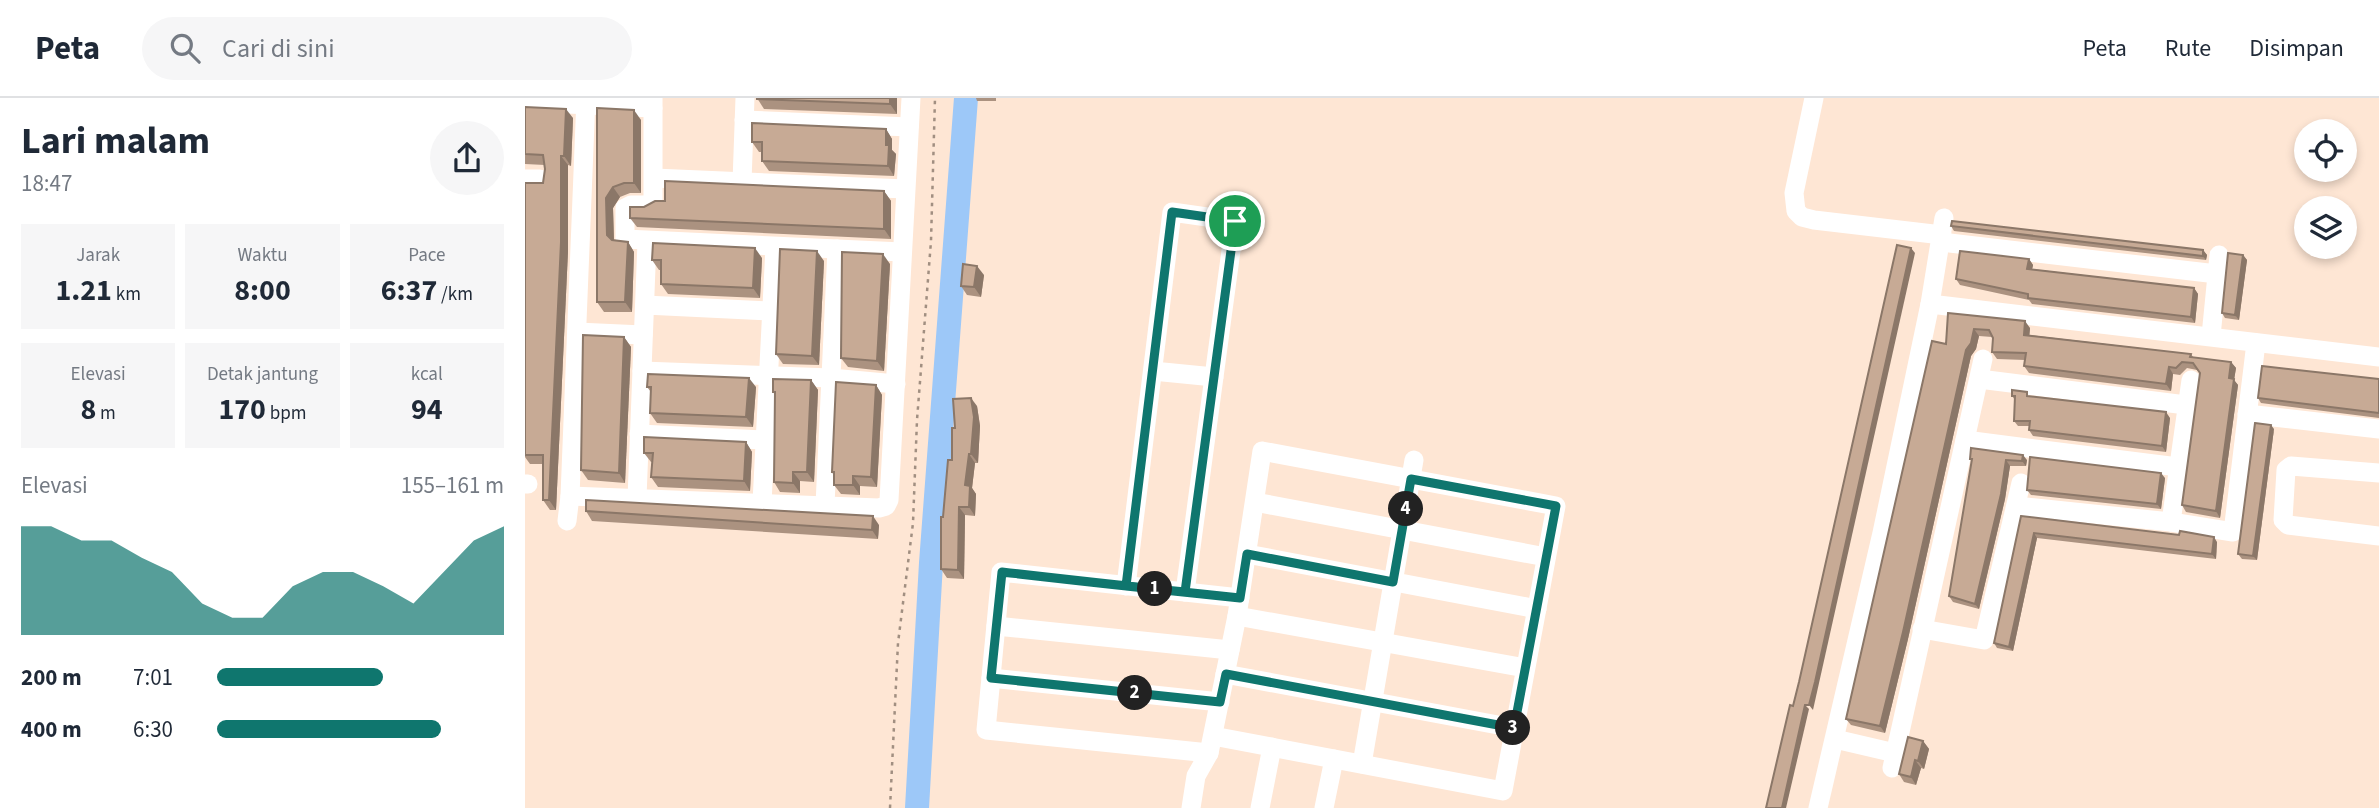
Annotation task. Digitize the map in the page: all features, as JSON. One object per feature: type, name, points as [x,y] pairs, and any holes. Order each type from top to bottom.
[{"type":"street","points":[[742,182],[745,98]]},
{"type":"street","points":[[570,496],[879,508],[886,506],[889,500],[911,98]]},
{"type":"street","points":[[1814,98],[1794,193],[1796,211],[1802,217],[1942,231],[2218,265],[2211,337]]},
{"type":"street","points":[[567,521],[586,101]]},
{"type":"street","points":[[525,102],[653,103],[652,204],[625,208],[623,237],[628,241],[902,252]]},
{"type":"street","points":[[744,120],[909,127]]},
{"type":"street","points":[[654,178],[905,189]]},
{"type":"street","points":[[1126,586],[1172,212],[1235,221],[1185,592]]},
{"type":"street","points":[[1818,808],[1930,304],[1942,231]]},
{"type":"street","points":[[637,498],[647,242]]},
{"type":"street","points":[[762,503],[775,247]]},
{"type":"street","points":[[825,505],[837,249]]},
{"type":"street","points":[[1930,304],[2379,357]]},
{"type":"street","points":[[645,305],[771,311]]},
{"type":"street","points":[[577,332],[643,335]]},
{"type":"street","points":[[2017,506],[2171,522],[2232,539],[2256,343]]},
{"type":"street","points":[[1835,739],[1893,760],[1981,369],[2186,405]]},
{"type":"street","points":[[1153,370],[1214,377]]},
{"type":"street","points":[[642,371],[831,378],[896,384]]},
{"type":"street","points":[[2171,522],[2191,380]]},
{"type":"street","points":[[2247,414],[2379,429]]},
{"type":"street","points":[[639,434],[765,440]]},
{"type":"street","points":[[1965,440],[2178,467]]},
{"type":"street","points":[[1191,808],[1196,776],[1211,744],[1226,674],[1239,607],[1262,450],[1412,469],[1556,506],[1503,791],[1272,747],[1211,744],[986,730],[1002,572],[1185,592],[1239,607],[1383,642],[1525,668]]},
{"type":"street","points":[[2379,473],[2291,466],[2286,470],[2282,510],[2283,520],[2288,525],[2379,536]]},
{"type":"street","points":[[1361,764],[1412,469]]},
{"type":"street","points":[[1922,629],[1983,640],[2021,483]]},
{"type":"street","points":[[1255,502],[1546,557]]},
{"type":"street","points":[[1247,554],[1537,609]]},
{"type":"street","points":[[996,626],[1230,650]]},
{"type":"street","points":[[1226,674],[1514,728]]},
{"type":"street","points":[[991,678],[1220,702]]},
{"type":"street","points":[[1260,808],[1272,747]]},
{"type":"street","points":[[1324,808],[1333,759]]},
{"type":"path","points":[[890,808],[898,643],[913,523],[917,420],[931,241],[935,98]]},
{"type":"building","points":[[890,98],[890,104],[757,99]]},
{"type":"building","points":[[525,107],[566,109],[564,156],[561,156],[561,242],[549,500],[543,500],[543,455],[525,455],[525,183],[543,183],[545,169],[543,155],[525,154]]},
{"type":"building","points":[[597,108],[634,110],[634,183],[613,187],[606,198],[607,235],[612,240],[628,242],[625,302],[597,302]]},
{"type":"building","points":[[752,123],[886,129],[886,145],[889,145],[888,166],[762,161],[762,142],[752,142]]},
{"type":"building","points":[[665,181],[884,191],[884,229],[630,218],[630,207],[644,207],[655,201],[665,201]]},
{"type":"building","points":[[1952,221],[2203,250],[2203,256],[1951,226]]},
{"type":"building","points":[[653,243],[755,248],[753,288],[661,284],[661,260],[652,260]]},
{"type":"building","points":[[1897,245],[1911,248],[1815,682],[1809,705],[1805,705],[1782,808],[1766,808],[1790,705],[1793,706],[1799,682]]},
{"type":"building","points":[[780,249],[817,251],[812,356],[776,354]]},
{"type":"building","points":[[1960,251],[2029,259],[2027,269],[2194,288],[2191,317],[2028,298],[2028,294],[1956,279]]},
{"type":"building","points":[[842,252],[883,254],[877,361],[841,358]]},
{"type":"building","points":[[2228,253],[2243,255],[2235,315],[2222,313]]},
{"type":"building","points":[[963,264],[977,266],[974,287],[961,286]]},
{"type":"building","points":[[1948,313],[2025,321],[2024,335],[2191,354],[2190,357],[2231,362],[2229,378],[2234,379],[2216,511],[2182,505],[2200,373],[2193,363],[2182,362],[2176,368],[2169,367],[2166,384],[2024,366],[2026,353],[1992,352],[1993,338],[1989,330],[1974,329],[1971,343],[1966,350],[1880,726],[1846,719],[1932,341],[1946,344]]},
{"type":"building","points":[[583,335],[624,337],[619,473],[581,470]]},
{"type":"building","points":[[2262,366],[2379,379],[2379,413],[2258,398]]},
{"type":"building","points":[[648,374],[749,378],[746,417],[650,413],[651,387],[647,387]]},
{"type":"building","points":[[773,379],[811,380],[807,472],[793,472],[793,483],[774,482]]},
{"type":"building","points":[[836,382],[876,385],[871,477],[853,476],[853,485],[834,485],[832,472]]},
{"type":"building","points":[[2012,390],[2027,392],[2027,396],[2166,412],[2162,446],[2029,430],[2030,421],[2014,421],[2015,396],[2012,396]]},
{"type":"building","points":[[971,398],[974,417],[965,485],[970,486],[969,507],[959,507],[958,570],[941,569],[941,517],[948,460],[952,460],[952,428],[955,428],[953,399]]},
{"type":"building","points":[[2255,423],[2271,425],[2253,556],[2238,554]]},
{"type":"building","points":[[644,437],[746,442],[744,481],[651,477],[653,453],[644,453]]},
{"type":"building","points":[[1971,448],[2023,455],[2022,461],[2006,460],[2001,494],[1975,604],[1949,596],[1972,459]]},
{"type":"building","points":[[2030,457],[2161,473],[2157,504],[2027,490]]},
{"type":"building","points":[[586,500],[873,516],[872,530],[586,511]]},
{"type":"building","points":[[2021,516],[2179,535],[2180,531],[2214,537],[2212,554],[2034,533],[2009,647],[1994,643]]},
{"type":"building","points":[[1908,737],[1923,741],[1911,777],[1899,774]]},
{"type":"waterway","points":[[917,808],[931,563],[966,98]]},
{"type":"route","points":[[1235,221],[1172,212],[1126,586],[1240,598],[1247,554],[1393,582],[1411,479],[1556,506],[1514,728],[1226,674],[1220,702],[991,678],[1002,572],[1126,586],[1185,592],[1235,221]]}]
